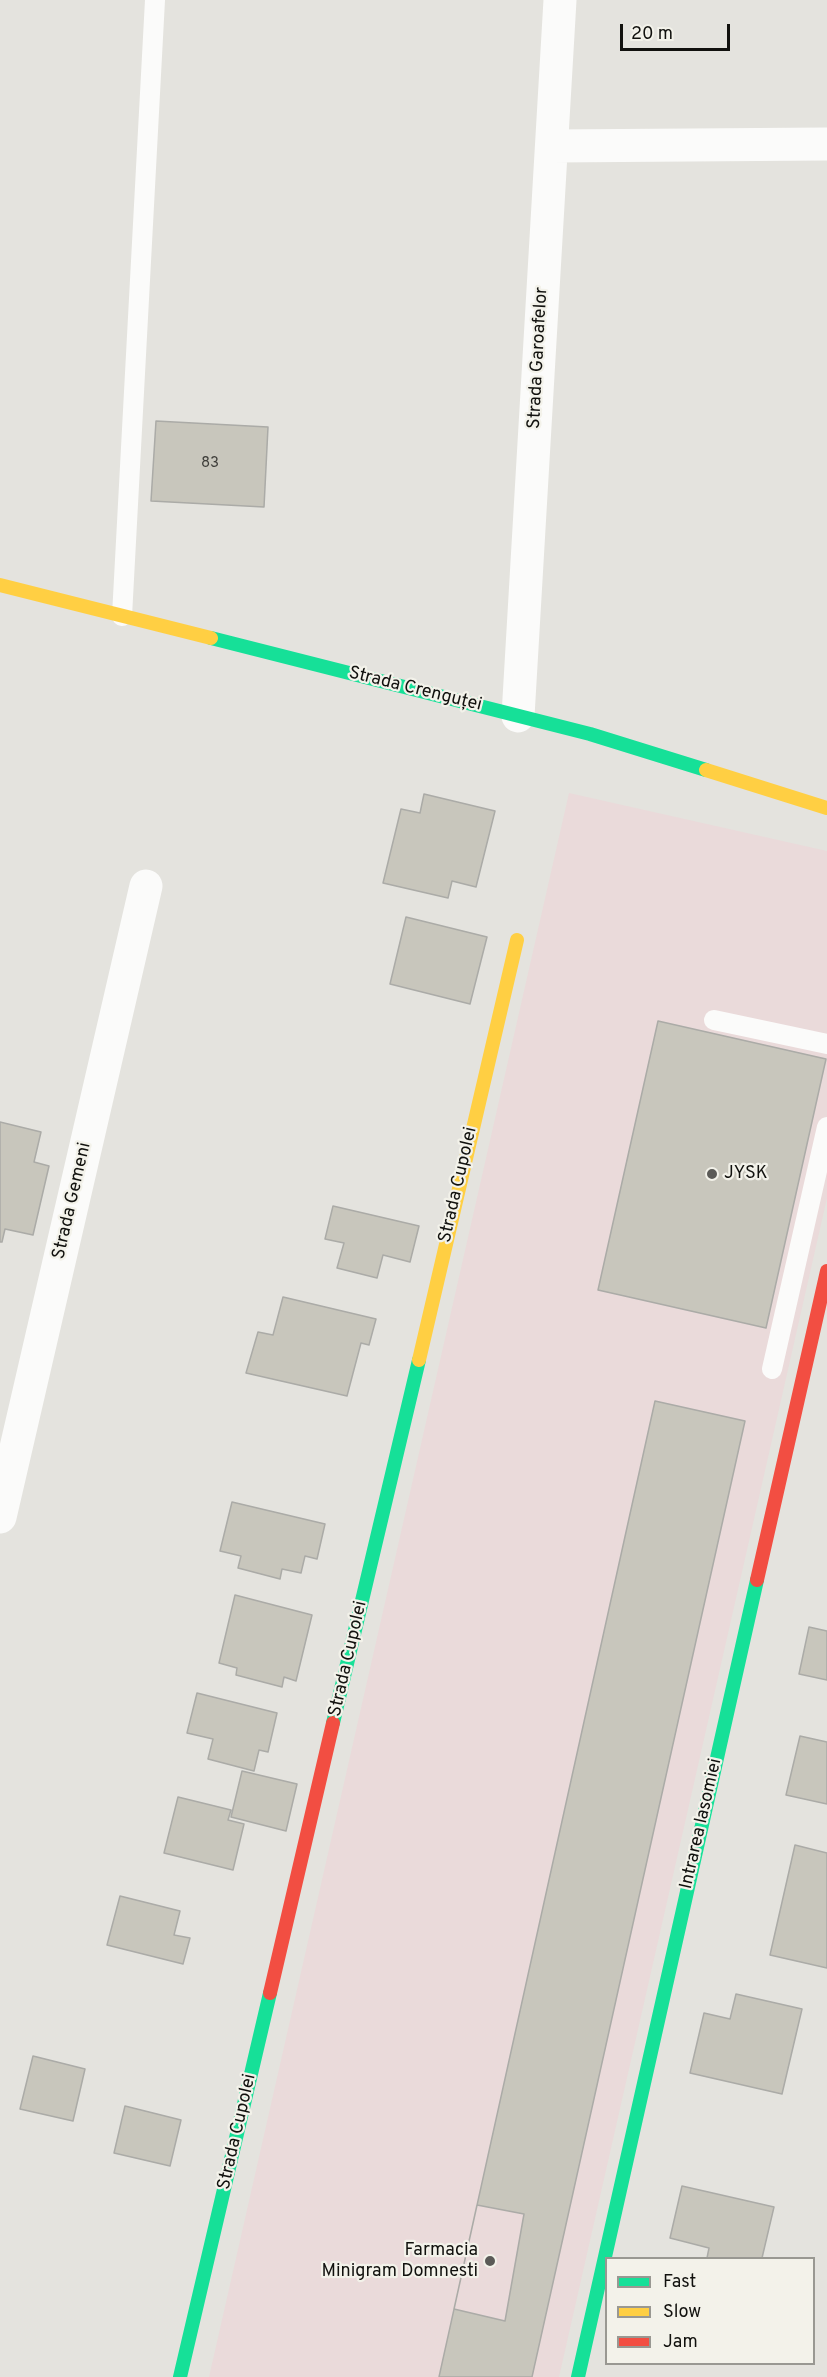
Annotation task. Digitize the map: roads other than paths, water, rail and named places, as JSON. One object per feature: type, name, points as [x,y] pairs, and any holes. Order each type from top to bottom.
[{"type":"street","name":"Strada Garoafelor","points":[[518,716],[561,0]]},
{"type":"street","points":[[552,146],[827,144]]},
{"type":"street","name":"Strada Crenguței","points":[[0,585],[601,737],[827,808]]},
{"type":"street","name":"Strada Gemeni","points":[[0,1517],[146,886]]},
{"type":"street","name":"Strada Cupolei","points":[[180,2377],[517,940]]},
{"type":"street","name":"Intrarea Iasomiei","points":[[578,2377],[827,1270]]},
{"type":"lane","points":[[122,616],[155,0]]},
{"type":"lane","points":[[714,1020],[827,1044]]},
{"type":"lane","points":[[772,1369],[827,1127]]},
{"type":"place","name":"JYSK","points":[[712,1174]]},
{"type":"place","name":"Farmacia Minigram Domnesti","points":[[490,2261]]}]
